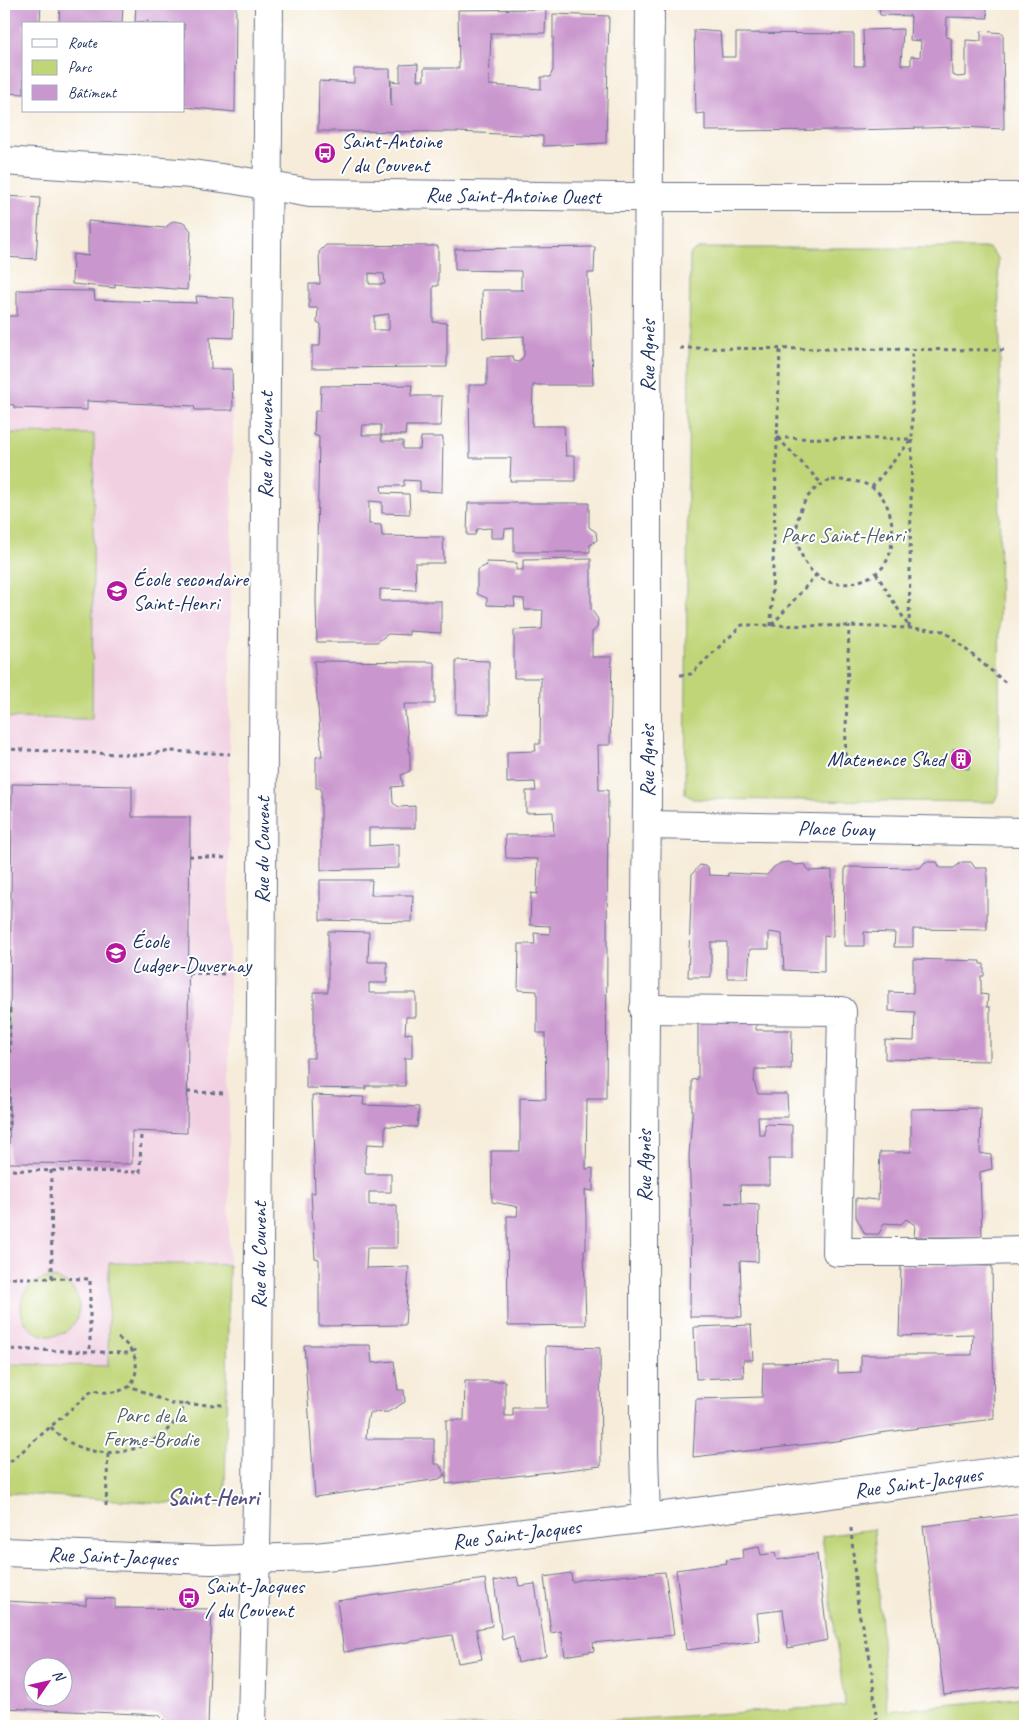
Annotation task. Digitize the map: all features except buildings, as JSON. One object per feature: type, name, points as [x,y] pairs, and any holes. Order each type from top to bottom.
[{"type":"street","name":"Rue du Couvent","points":[[252,1726],[256,1560],[269,4]]},
{"type":"street","name":"Rue Agnès","points":[[646,1518],[644,1453],[644,1008],[647,825],[650,4]]},
{"type":"street","name":"Rue Saint-Antoine Ouest","points":[[4,160],[192,174],[310,194],[1025,198]]},
{"type":"street","name":"Place Guay","points":[[647,825],[1025,832]]},
{"type":"street","points":[[644,1008],[842,1011],[836,1252],[1025,1250]]},
{"type":"street","name":"Rue Saint-Jacques","points":[[4,1552],[192,1559],[256,1560],[315,1558],[646,1518],[1025,1468]]},
{"type":"path","points":[[680,348],[1006,350]]},
{"type":"path","points":[[771,626],[780,349]]},
{"type":"path","points":[[909,628],[912,350]]},
{"type":"path","points":[[777,438],[912,439]]},
{"type":"path","points":[[777,438],[822,484]]},
{"type":"path","points":[[872,487],[912,439]]},
{"type":"path","points":[[832,480],[861,482],[872,487],[884,501],[890,515],[892,530],[888,557],[884,566],[876,573],[854,582],[838,583],[815,576],[803,558],[797,537],[798,522],[806,498],[822,484],[832,480]]},
{"type":"path","points":[[876,573],[909,628]]},
{"type":"path","points":[[771,626],[815,576]]},
{"type":"path","points":[[680,676],[691,674],[742,625],[849,626],[944,631],[1006,683]]},
{"type":"path","points":[[845,764],[849,626]]},
{"type":"path","points":[[4,749],[140,755],[171,751],[237,754]]},
{"type":"path","points":[[189,856],[236,858]]},
{"type":"path","points":[[188,973],[235,974]]},
{"type":"path","points":[[4,1007],[10,1007],[9,1129],[4,1129]]},
{"type":"path","points":[[187,1092],[234,1093]]},
{"type":"path","points":[[4,1170],[140,1172],[141,1132]]},
{"type":"path","points":[[51,1170],[52,1278]]},
{"type":"path","points":[[4,1278],[90,1279],[90,1351]]},
{"type":"path","points":[[4,1467],[94,1390],[106,1393],[116,1392],[130,1386],[135,1378],[137,1369],[133,1351],[118,1338]]},
{"type":"path","points":[[4,1349],[127,1353],[138,1349]]},
{"type":"path","points":[[130,1386],[172,1404],[232,1405]]},
{"type":"path","points":[[51,1427],[64,1441],[88,1450],[108,1453],[128,1451],[154,1440],[174,1423],[185,1404]]},
{"type":"path","points":[[106,1506],[108,1453]]},
{"type":"path","points":[[851,1528],[856,1591],[859,1613],[871,1663],[877,1726]]},
{"type":"shaded area","points":[[87,401],[194,406],[195,410],[233,410],[229,773],[229,1265],[109,1263],[108,1366],[4,1364],[4,407],[87,410]]},
{"type":"green space","name":"Parc Saint-Henri","points":[[701,248],[989,248],[998,258],[1000,350],[999,792],[994,802],[693,799],[685,794],[690,255]]},
{"type":"green space","points":[[4,433],[94,434],[92,719],[4,718]]},
{"type":"green space","points":[[4,1007],[10,1007],[9,1129],[4,1129]]},
{"type":"green space","name":"Parc de la Ferme-Brodie","points":[[109,1263],[229,1265],[225,1494],[222,1503],[213,1506],[4,1493],[4,1364],[108,1366]]},
{"type":"green space","points":[[44,1278],[56,1278],[71,1286],[79,1301],[79,1313],[71,1328],[56,1336],[44,1336],[29,1328],[21,1313],[21,1301],[29,1286]]},
{"type":"green space","points":[[874,1529],[887,1711],[1025,1697],[1025,1726],[444,1726],[572,1723],[845,1706],[822,1536]]},
{"type":"place","name":"Saint-Antoine / du Couvent","points":[[325,153]]},
{"type":"place","name":"École secondaire Saint-Henri","points":[[117,591]]},
{"type":"place","name":"Matenence Shed","points":[[961,759]]},
{"type":"place","name":"École Ludger-Duvernay","points":[[116,953]]},
{"type":"place","name":"Saint-Jacques / du Couvent","points":[[189,1598]]},
{"type":"district","name":"Saint-Henri","points":[[213,1497]]}]
